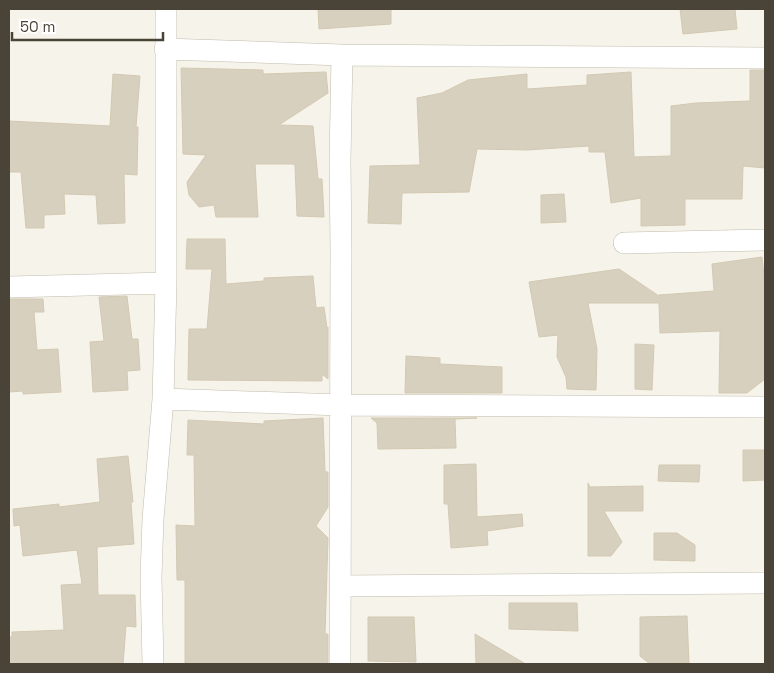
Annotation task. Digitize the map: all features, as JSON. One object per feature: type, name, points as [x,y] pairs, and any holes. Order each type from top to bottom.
[{"type":"street","points":[[153,664],[151,577],[153,519],[163,399],[166,282],[166,9]]},
{"type":"street","points":[[166,49],[342,55],[765,58]]},
{"type":"street","points":[[340,664],[340,161],[342,55]]},
{"type":"street","points":[[624,243],[765,240]]},
{"type":"street","points":[[9,287],[166,282]]},
{"type":"street","points":[[163,399],[341,405],[765,407]]},
{"type":"street","points":[[341,586],[765,583]]},
{"type":"building","points":[[318,9],[391,9],[391,24],[319,29]]},
{"type":"building","points":[[680,9],[735,9],[737,29],[683,34]]},
{"type":"building","points":[[181,68],[263,70],[263,74],[326,72],[328,93],[279,125],[313,126],[318,179],[322,179],[324,217],[297,216],[295,165],[293,164],[255,164],[258,217],[216,217],[214,205],[199,207],[189,195],[187,182],[206,155],[183,154]]},
{"type":"building","points":[[750,70],[765,70],[765,168],[743,166],[742,199],[685,199],[685,225],[641,226],[641,198],[611,203],[605,152],[589,152],[589,146],[527,150],[477,149],[469,192],[402,193],[401,224],[368,223],[370,166],[420,165],[417,98],[442,93],[468,80],[527,74],[527,89],[587,85],[587,75],[631,72],[634,157],[671,156],[671,106],[750,101]]},
{"type":"building","points":[[113,74],[140,76],[136,127],[138,127],[137,175],[124,174],[125,223],[98,224],[96,195],[64,194],[65,214],[44,215],[44,228],[26,228],[21,172],[9,172],[9,121],[110,126]]},
{"type":"building","points":[[564,194],[566,222],[541,223],[541,195]]},
{"type":"building","points":[[187,239],[225,239],[226,284],[264,281],[264,278],[313,276],[316,308],[324,307],[328,327],[328,379],[322,374],[322,381],[188,380],[189,329],[207,329],[212,269],[186,269]]},
{"type":"building","points":[[762,257],[765,284],[765,379],[747,393],[719,393],[720,331],[660,333],[659,303],[588,303],[597,349],[596,390],[567,389],[566,377],[557,357],[558,335],[539,337],[529,282],[619,269],[659,296],[714,291],[712,264]]},
{"type":"building","points":[[127,296],[132,339],[138,339],[140,370],[127,371],[128,390],[93,392],[90,342],[104,341],[99,297]]},
{"type":"building","points":[[9,299],[43,299],[44,312],[34,312],[37,350],[58,349],[61,392],[23,394],[23,391],[9,392]]},
{"type":"building","points":[[635,344],[654,345],[652,390],[635,389]]},
{"type":"building","points":[[406,356],[440,358],[440,364],[502,367],[502,393],[405,393]]},
{"type":"building","points":[[323,418],[325,472],[328,472],[328,507],[316,526],[328,538],[325,634],[328,634],[328,664],[185,664],[185,580],[177,580],[176,525],[195,526],[194,455],[187,455],[188,420],[264,424],[264,421]]},
{"type":"building","points":[[371,418],[477,418],[455,419],[456,448],[378,449],[377,423]]},
{"type":"building","points":[[743,450],[765,450],[765,480],[743,481]]},
{"type":"building","points":[[128,456],[133,502],[131,502],[134,544],[97,547],[98,595],[135,595],[136,627],[126,626],[123,664],[9,664],[9,637],[12,637],[12,632],[64,630],[61,585],[82,584],[77,550],[23,556],[20,525],[14,526],[13,509],[59,504],[59,507],[100,502],[97,459]]},
{"type":"building","points":[[476,464],[477,517],[522,514],[523,526],[487,531],[488,545],[451,548],[448,504],[444,504],[444,465]]},
{"type":"building","points":[[659,465],[700,465],[699,482],[658,481]]},
{"type":"building","points":[[588,483],[590,487],[643,486],[643,511],[604,511],[622,542],[611,556],[588,556]]},
{"type":"building","points":[[654,533],[677,533],[695,545],[695,561],[654,560]]},
{"type":"building","points":[[509,603],[577,603],[578,631],[509,629]]},
{"type":"building","points":[[687,616],[689,663],[650,664],[640,656],[640,617]]},
{"type":"building","points":[[368,617],[414,617],[416,662],[368,661]]},
{"type":"building","points":[[475,634],[524,663],[476,664]]}]
